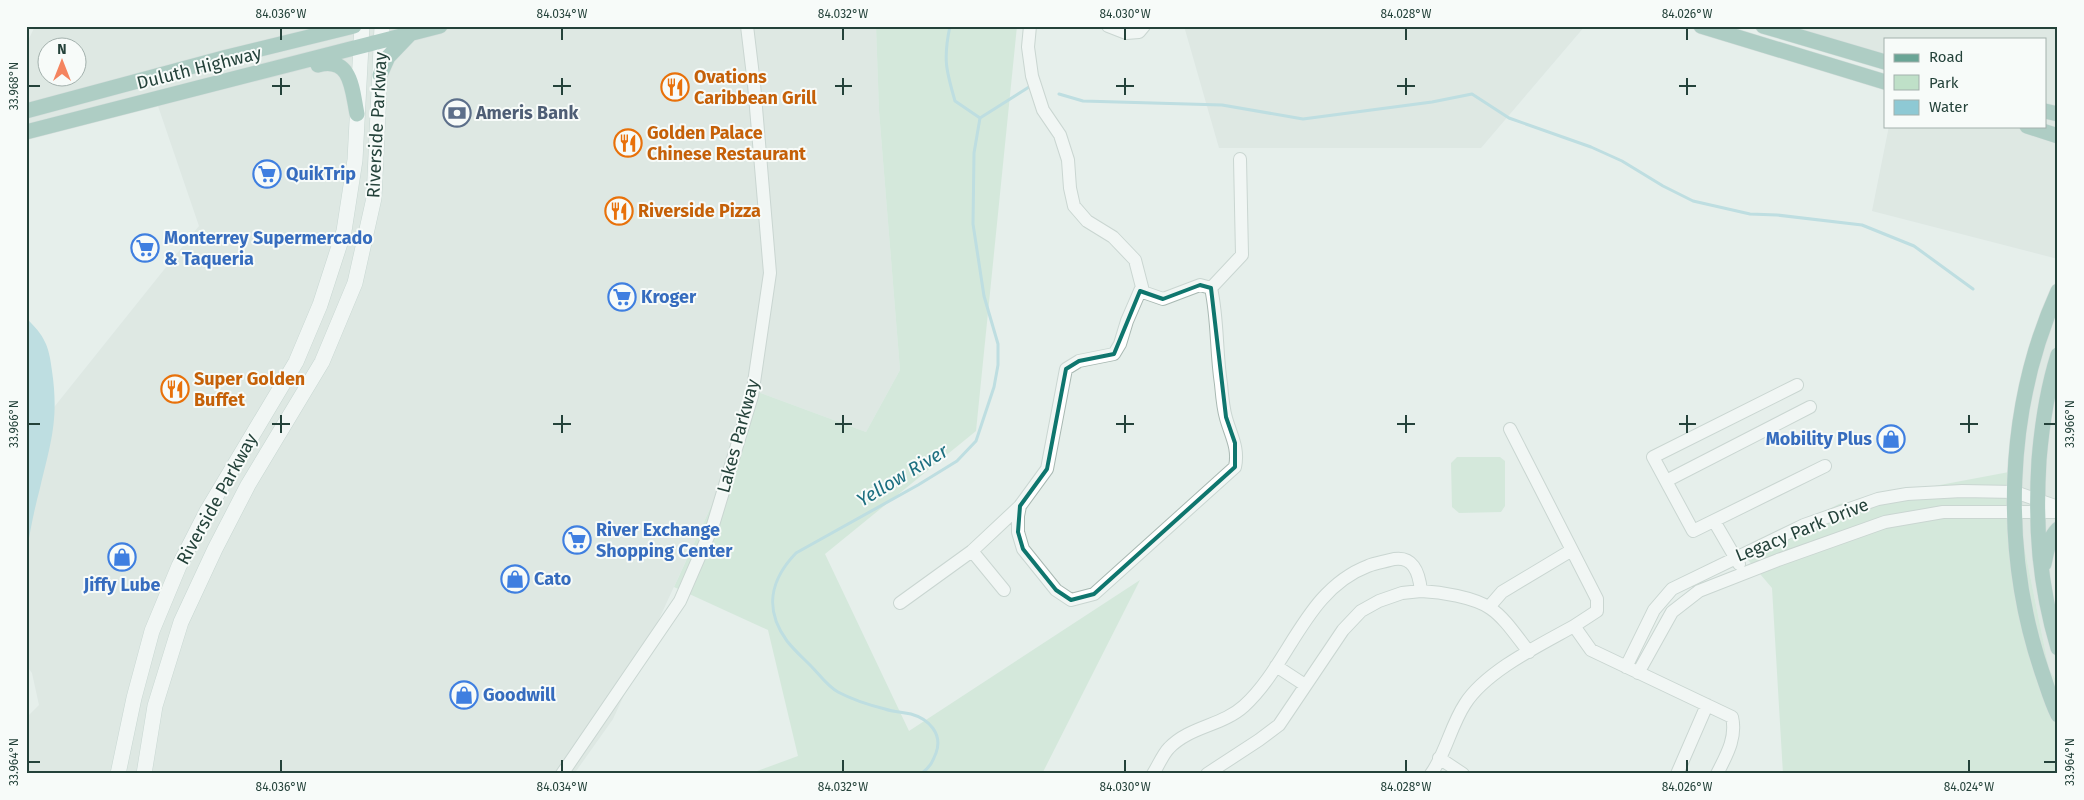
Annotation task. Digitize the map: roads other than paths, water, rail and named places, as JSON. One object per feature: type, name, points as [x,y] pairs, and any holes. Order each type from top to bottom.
[{"type":"main road","points":[[306,39],[326,26]]},
{"type":"main road","name":"Duluth Highway","points":[[26,111],[218,59],[354,26]]},
{"type":"main road","name":"Riverside Parkway","points":[[118,774],[134,698],[152,631],[179,566],[208,511],[296,362],[320,305],[344,231],[355,160],[362,26]]},
{"type":"main road","name":"Duluth Highway","points":[[26,132],[361,46],[382,33],[413,32],[440,26]]},
{"type":"main road","points":[[1701,26],[1884,82]]},
{"type":"main road","points":[[1763,26],[1884,62]]},
{"type":"main road","points":[[380,75],[388,57],[413,32]]},
{"type":"main road","name":"Riverside Parkway","points":[[144,774],[155,706],[182,622],[215,549],[248,485],[322,362],[355,283],[374,198],[382,33]]},
{"type":"main road","points":[[226,80],[234,86],[328,62],[337,63],[346,72],[357,114]]},
{"type":"main road","points":[[2033,128],[2058,136]]},
{"type":"main road","points":[[2058,291],[2034,358],[2020,422],[2014,492],[2018,568],[2032,642],[2058,715]]},
{"type":"main road","points":[[2058,355],[2047,392],[2042,428],[2037,506],[2042,580],[2058,648]]},
{"type":"main road","points":[[2042,580],[2048,546],[2053,534],[2058,529]]},
{"type":"street","name":"Lakes Parkway","points":[[562,774],[680,600],[713,525],[752,396],[770,273],[754,84],[747,26]]},
{"type":"street","points":[[900,603],[972,551],[1020,506],[1047,469],[1066,369],[1079,361],[1114,354],[1120,344],[1127,321],[1141,289],[1135,260],[1113,236],[1086,221],[1074,206],[1070,188],[1068,160],[1060,135],[1043,110],[1032,76],[1028,47],[1030,26]]},
{"type":"street","points":[[1113,27],[1126,33],[1139,32],[1144,26]]},
{"type":"street","points":[[1211,288],[1242,255],[1240,159]]},
{"type":"street","points":[[1141,289],[1163,299],[1200,285],[1211,288]]},
{"type":"street","points":[[1020,506],[1018,532],[1023,549],[1056,590],[1071,600],[1094,594],[1234,467],[1236,458],[1235,443],[1226,417],[1220,381],[1216,313],[1211,288]]},
{"type":"street","points":[[1798,385],[1653,457],[1693,531],[1825,466]]},
{"type":"street","points":[[1666,481],[1810,407]]},
{"type":"street","points":[[1431,774],[1448,735],[1466,703],[1490,678],[1597,611],[1598,599],[1510,429]]},
{"type":"street","name":"Legacy Park Drive","points":[[1626,667],[1654,610],[1672,588],[1804,525],[1878,499],[1908,494],[1962,491],[2014,492],[2037,506],[2058,512]]},
{"type":"street","name":"Legacy Park Drive","points":[[1638,673],[1672,612],[1699,591],[1885,522],[1943,512],[2015,512],[2037,506],[2058,507]]},
{"type":"street","points":[[1714,521],[1745,573]]},
{"type":"street","points":[[1489,607],[1502,592],[1572,550]]},
{"type":"street","points":[[972,551],[1004,590]]},
{"type":"street","points":[[1153,774],[1168,748],[1191,732],[1228,718],[1244,706],[1265,683],[1306,620],[1328,591],[1348,576],[1368,565],[1396,558],[1411,563],[1420,574],[1422,591]]},
{"type":"street","points":[[1207,774],[1279,725],[1342,630],[1361,611],[1379,601],[1402,593],[1422,591],[1447,592],[1489,607],[1504,621],[1529,652]]},
{"type":"street","points":[[1574,626],[1591,650],[1732,717],[1735,728],[1730,747],[1717,774]]},
{"type":"street","points":[[1276,666],[1305,685]]},
{"type":"street","points":[[1677,774],[1707,705]]},
{"type":"street","points":[[1439,758],[1463,774]]},
{"type":"water","points":[[26,318],[38,330],[45,342],[52,371],[55,403],[53,430],[26,555]]},
{"type":"waterway","name":"Yellow River","points":[[950,26],[946,64],[955,101],[980,118]]},
{"type":"waterway","points":[[980,118],[1029,87],[1033,88]]},
{"type":"waterway","points":[[1059,94],[1083,101],[1222,105],[1303,119],[1432,102],[1472,94],[1509,118],[1591,147],[1622,161],[1663,186],[1693,201],[1750,214],[1777,215],[1862,225],[1914,246],[1973,289]]},
{"type":"waterway","name":"Yellow River","points":[[921,774],[930,765],[938,746],[938,740],[933,728],[918,716],[861,702],[834,690],[787,641],[775,618],[773,596],[780,574],[796,553],[957,461],[976,441],[994,387],[998,365],[998,344],[984,296],[973,224],[974,153],[980,118]]},
{"type":"place","name":"Ovations Caribbean Grill","points":[[675,87]]},
{"type":"place","name":"Ameris Bank","points":[[457,113]]},
{"type":"place","name":"Golden Palace Chinese Restaurant","points":[[628,143]]},
{"type":"place","name":"QuikTrip","points":[[267,174]]},
{"type":"place","name":"Riverside Pizza","points":[[619,211]]},
{"type":"place","name":"Monterrey Supermercado & Taqueria","points":[[145,248]]},
{"type":"place","name":"Kroger","points":[[622,297]]},
{"type":"place","name":"Super Golden Buffet","points":[[175,389]]},
{"type":"place","name":"Mobility Plus","points":[[1891,439]]},
{"type":"place","name":"River Exchange Shopping Center","points":[[577,540]]},
{"type":"place","name":"Jiffy Lube","points":[[122,557]]},
{"type":"place","name":"Cato","points":[[515,579]]},
{"type":"place","name":"Goodwill","points":[[464,695]]}]
